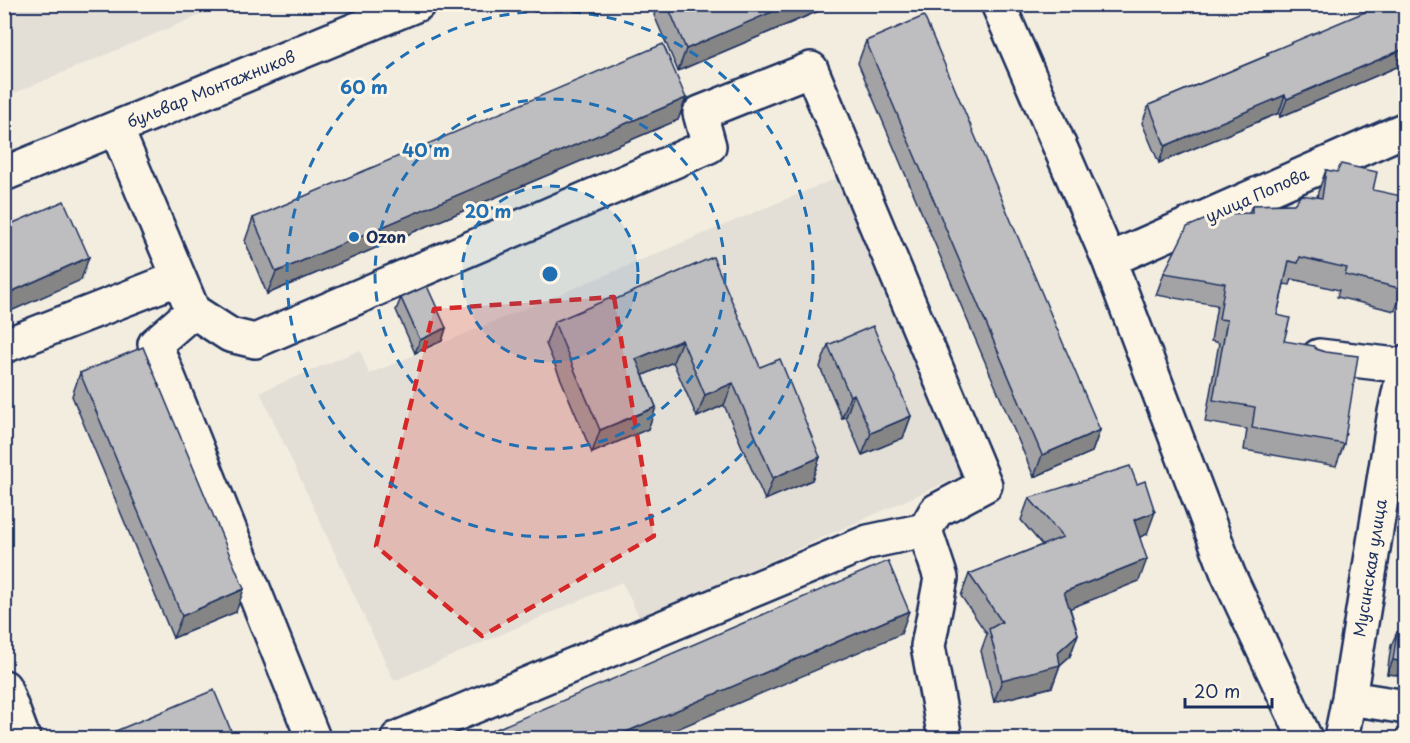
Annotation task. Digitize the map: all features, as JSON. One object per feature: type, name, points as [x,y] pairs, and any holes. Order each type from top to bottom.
[{"type":"street","name":"бульвар Монтажников","points":[[4,174],[418,4]]},
{"type":"street","points":[[998,4],[1109,260],[1228,574],[1305,738]]},
{"type":"street","points":[[116,128],[194,311],[230,336],[255,341],[709,146],[700,113],[811,69],[985,485],[936,511],[925,530],[868,542],[412,736]]},
{"type":"street","name":"улица Попова","points":[[1109,260],[1406,129]]},
{"type":"street","points":[[4,346],[179,278]]},
{"type":"street","points":[[194,311],[155,345],[313,738]]},
{"type":"street","points":[[1319,356],[1405,364]]},
{"type":"street","name":"Мусинская улица","points":[[1341,738],[1405,364]]},
{"type":"street","points":[[925,530],[941,578],[928,646],[945,738]]},
{"type":"street","points":[[4,687],[23,738]]},
{"type":"street","points":[[1349,698],[1406,707]]},
{"type":"highlighted area","points":[[614,297],[654,536],[482,636],[376,546],[434,309]]},
{"type":"shaded area","points":[[5,4],[224,4],[224,5],[5,97]]},
{"type":"shaded area","points":[[839,177],[965,474],[640,619],[622,582],[394,681],[260,392],[360,350],[369,374]]},
{"type":"building","points":[[667,4],[790,4],[686,49]]},
{"type":"building","points":[[1394,4],[1406,4],[1406,48],[1287,99],[1285,95],[1165,146],[1149,105],[1379,6],[1381,10]]},
{"type":"building","points":[[924,16],[1100,430],[1042,455],[866,41]]},
{"type":"building","points":[[663,44],[686,98],[276,272],[253,218]]},
{"type":"building","points":[[1341,164],[1377,172],[1373,190],[1406,197],[1406,279],[1403,289],[1345,275],[1347,268],[1300,257],[1298,263],[1289,261],[1277,315],[1290,318],[1284,341],[1314,346],[1325,352],[1358,356],[1344,444],[1252,428],[1255,407],[1213,400],[1227,320],[1219,319],[1225,283],[1164,273],[1187,227],[1218,214],[1252,213],[1252,205],[1294,204],[1301,195],[1322,198],[1326,170],[1337,172]]},
{"type":"building","points":[[64,201],[89,257],[4,295],[4,227]]},
{"type":"building","points":[[713,257],[760,367],[780,359],[820,457],[773,478],[733,383],[705,395],[682,340],[636,359],[656,407],[600,430],[554,322],[613,297],[614,300]]},
{"type":"building","points":[[427,286],[446,328],[420,340],[401,298]]},
{"type":"building","points":[[873,326],[911,416],[871,433],[854,394],[850,396],[828,345]]},
{"type":"building","points":[[143,347],[244,589],[182,616],[80,373]]},
{"type":"building","points":[[1130,466],[1137,484],[1145,481],[1155,512],[1134,520],[1147,559],[1064,592],[1078,634],[1058,652],[1060,665],[1002,680],[989,629],[1002,622],[969,574],[1063,537],[1029,498]]},
{"type":"building","points":[[888,561],[909,611],[612,738],[481,738],[480,736]]},
{"type":"building","points":[[1397,632],[1406,633],[1406,662],[1393,660]]},
{"type":"building","points":[[214,690],[234,738],[99,738]]},
{"type":"place","name":"Ozon","points":[[354,237]]}]
